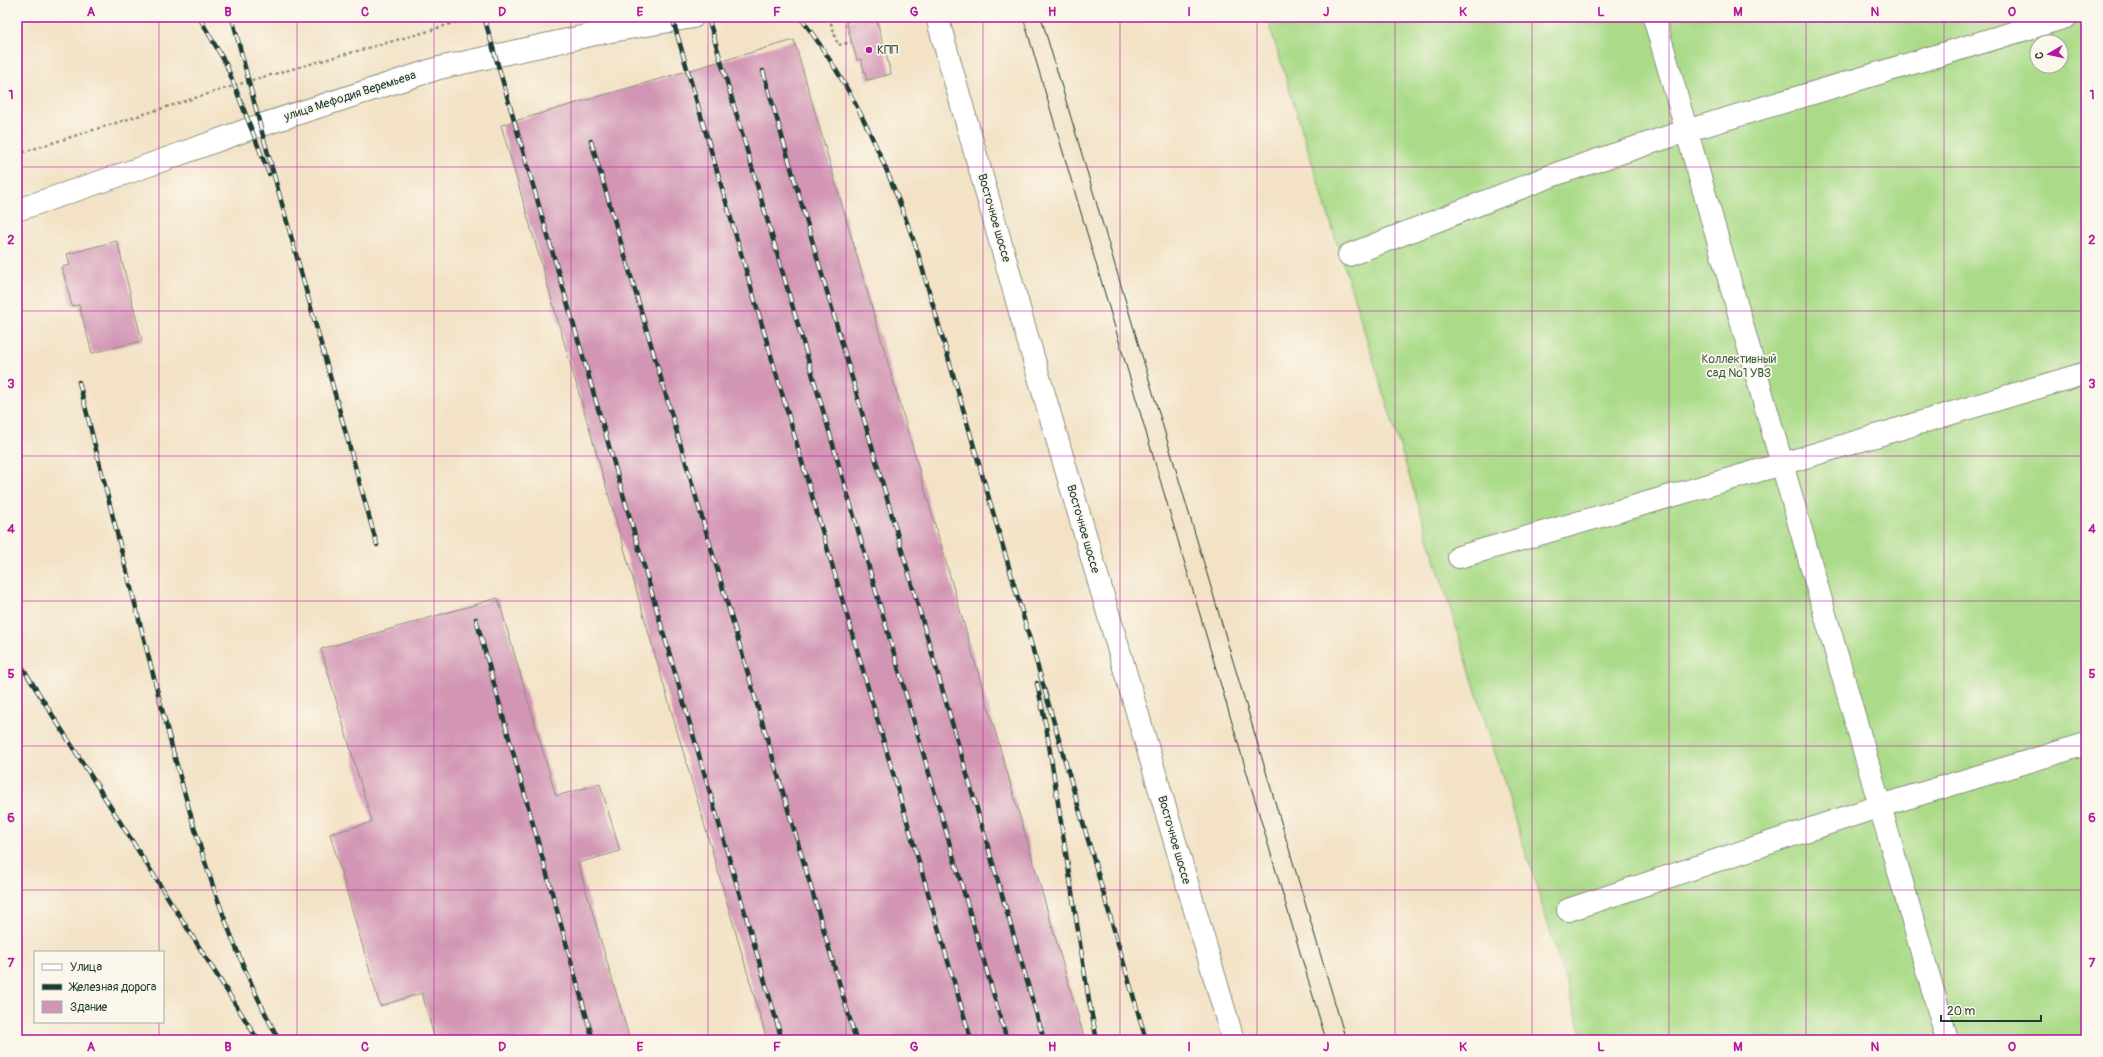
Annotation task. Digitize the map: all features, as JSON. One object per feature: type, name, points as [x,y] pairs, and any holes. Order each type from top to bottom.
[{"type":"main road","name":"улица Мефодия Веремьева","points":[[17,210],[142,168],[252,128],[439,68],[600,33],[693,17]]},
{"type":"main road","name":"Восточное шоссе","points":[[937,17],[1024,326],[1232,1040]]},
{"type":"main road","points":[[1654,17],[1947,1040]]},
{"type":"main road","points":[[1349,255],[1556,174],[1686,131],[2066,17]]},
{"type":"main road","points":[[1459,557],[1782,464],[2086,373]]},
{"type":"main road","points":[[1568,910],[1880,806],[2086,744]]},
{"type":"path","points":[[17,154],[249,81],[429,31],[471,17]]},
{"type":"path","points":[[829,17],[838,45],[851,42]]},
{"type":"green space","name":"Коллективный сад №1 УВЗ","points":[[1267,17],[2086,17],[2086,1040],[1584,1040]]},
{"type":"building","name":"КПП","points":[[863,17],[876,17],[891,74],[867,80],[861,59],[857,60],[846,22]]},
{"type":"building","points":[[794,40],[1085,1040],[767,1040],[501,125]]},
{"type":"building","points":[[117,241],[142,341],[92,353],[79,305],[72,306],[62,267],[70,265],[67,254]]},
{"type":"building","points":[[498,598],[556,796],[600,784],[620,851],[578,863],[630,1040],[435,1040],[422,993],[380,1006],[330,834],[372,822],[321,649]]},
{"type":"tram line","points":[[1023,17],[1326,1040]]},
{"type":"tram line","points":[[1041,17],[1346,1040]]},
{"type":"railway","points":[[199,17],[226,64],[269,174]]},
{"type":"railway","points":[[232,17],[260,125],[377,545]]},
{"type":"railway","points":[[484,17],[782,1040]]},
{"type":"railway","points":[[672,17],[971,1040]]},
{"type":"railway","points":[[708,17],[1007,1040]]},
{"type":"railway","points":[[800,17],[820,44],[868,129],[894,188],[917,250],[1146,1040]]},
{"type":"railway","points":[[763,71],[1044,1040]]},
{"type":"railway","points":[[591,141],[856,1040]]},
{"type":"railway","points":[[79,382],[177,768],[191,815],[220,907],[257,996],[279,1040]]},
{"type":"railway","points":[[476,619],[593,1040]]},
{"type":"railway","points":[[17,659],[258,1040]]},
{"type":"railway","points":[[1037,683],[1046,726],[1089,1001],[1097,1040]]},
{"type":"place","name":"КПП","points":[[869,50]]}]
